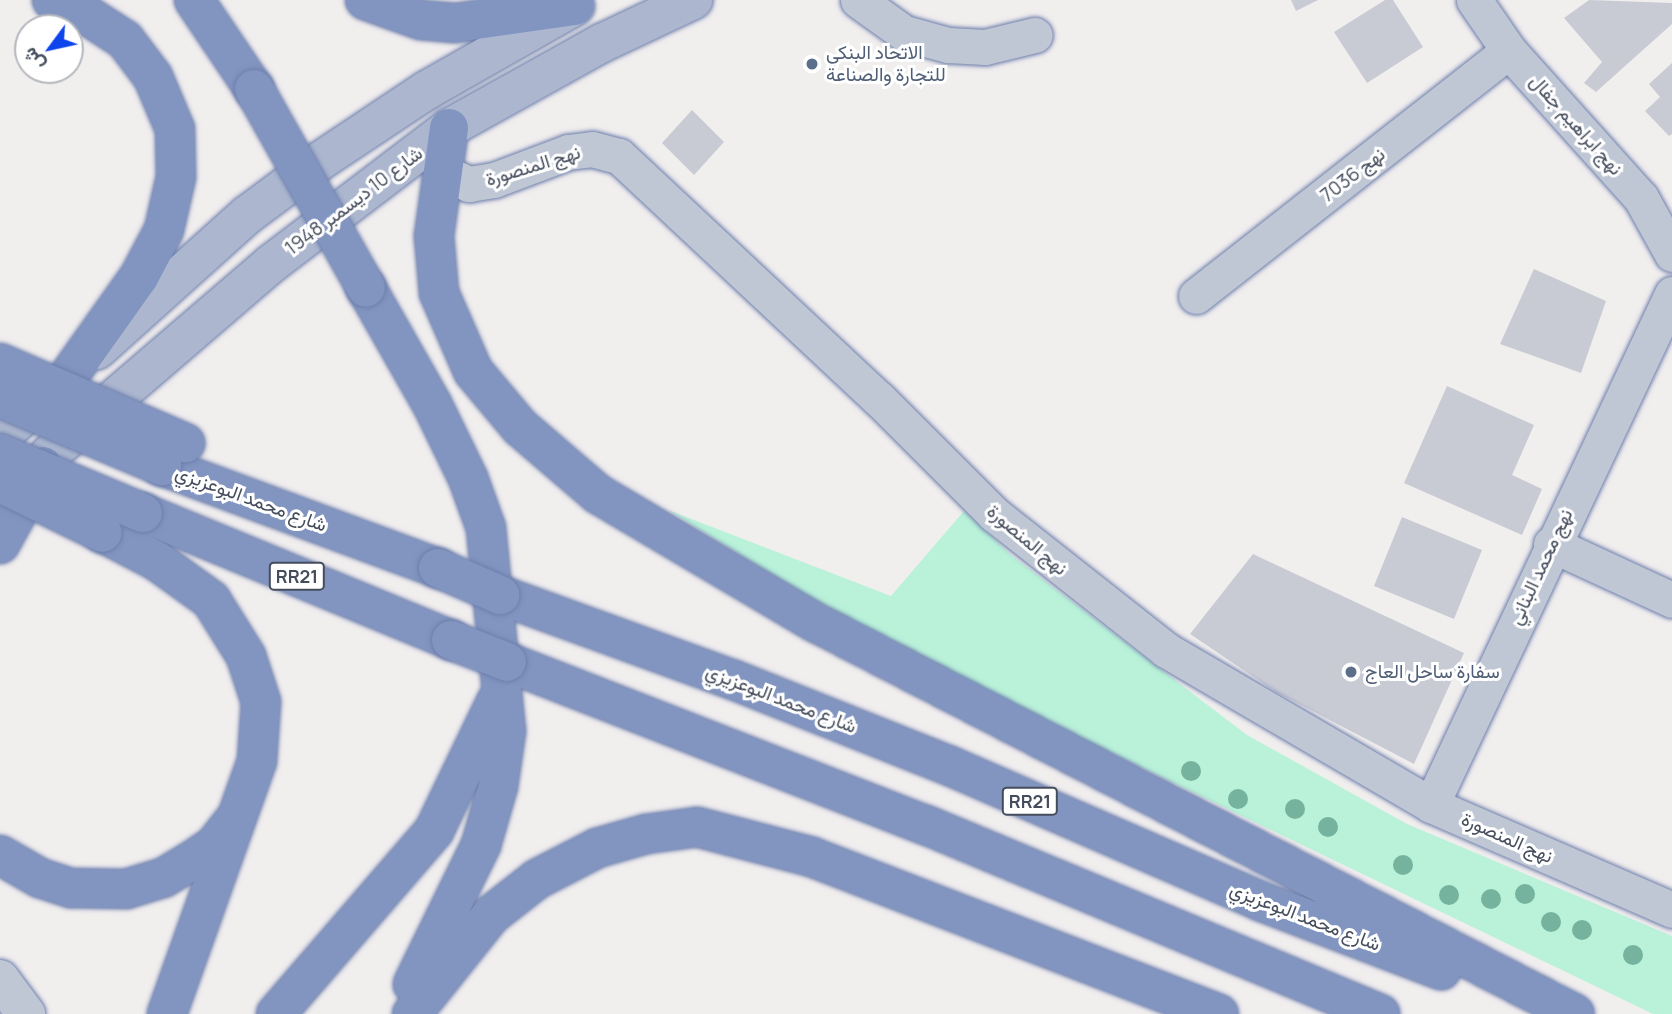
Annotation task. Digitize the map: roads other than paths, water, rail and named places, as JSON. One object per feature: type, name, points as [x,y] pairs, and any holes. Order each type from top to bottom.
[{"type":"highway","points":[[52,0],[71,5],[125,40],[153,77],[175,129],[176,177],[164,230],[139,277],[68,377]]},
{"type":"highway","points":[[194,0],[254,89],[432,404],[486,528],[504,677],[506,731],[498,786],[481,845],[397,1014]]},
{"type":"highway","points":[[365,0],[421,20],[454,23],[580,3]]},
{"type":"highway","points":[[449,128],[434,236],[439,293],[473,371],[520,427],[598,494],[813,621],[1575,1014]]},
{"type":"highway","points":[[0,363],[174,454]]},
{"type":"highway","name":"شارع محمد البوعزيزي","points":[[0,398],[174,454],[499,595],[734,680],[950,766],[1260,901],[1557,1014]]},
{"type":"highway","name":"RR21","points":[[0,453],[451,640],[504,677],[913,820],[1380,1014]]},
{"type":"highway","points":[[0,544],[50,454]]},
{"type":"highway","points":[[0,483],[157,561],[211,600],[246,656],[261,702],[257,761],[167,1014]]},
{"type":"highway","points":[[276,1014],[434,831],[504,677]]},
{"type":"highway","points":[[0,855],[40,878],[71,888],[126,889],[163,878],[214,846],[240,813]]},
{"type":"highway","points":[[412,1014],[491,915],[537,879],[597,848],[646,834],[697,827],[812,857],[1219,1014]]},
{"type":"main road","name":"شارع 10 ديسمبر 1948","points":[[0,510],[50,454],[272,263],[449,128],[601,43],[693,0]]},
{"type":"main road","points":[[0,437],[247,215],[320,161],[427,90],[580,3]]},
{"type":"street","points":[[858,0],[904,33],[947,45],[985,47],[1035,35]]},
{"type":"street","name":"نهج ابراهيم جفال","points":[[1474,0],[1509,51],[1642,198],[1672,254]]},
{"type":"street","name":"نهج 7036","points":[[1196,296],[1509,51]]},
{"type":"street","name":"نهج المنصورة","points":[[442,172],[469,184],[494,180],[568,152],[592,149],[619,156],[869,389],[993,514],[1166,650],[1431,806],[1672,910]]},
{"type":"street","points":[[1662,334],[1672,294]]},
{"type":"street","name":"نهج محمد البناني","points":[[1431,806],[1551,544],[1662,334]]},
{"type":"street","points":[[1551,544],[1672,600]]},
{"type":"street","points":[[0,979],[26,1014]]},
{"type":"place","name":"الاتحاد البنكي للتجارة والصناعة","points":[[812,64]]},
{"type":"place","name":"سفارة ساحل العاج","points":[[1351,672]]}]
